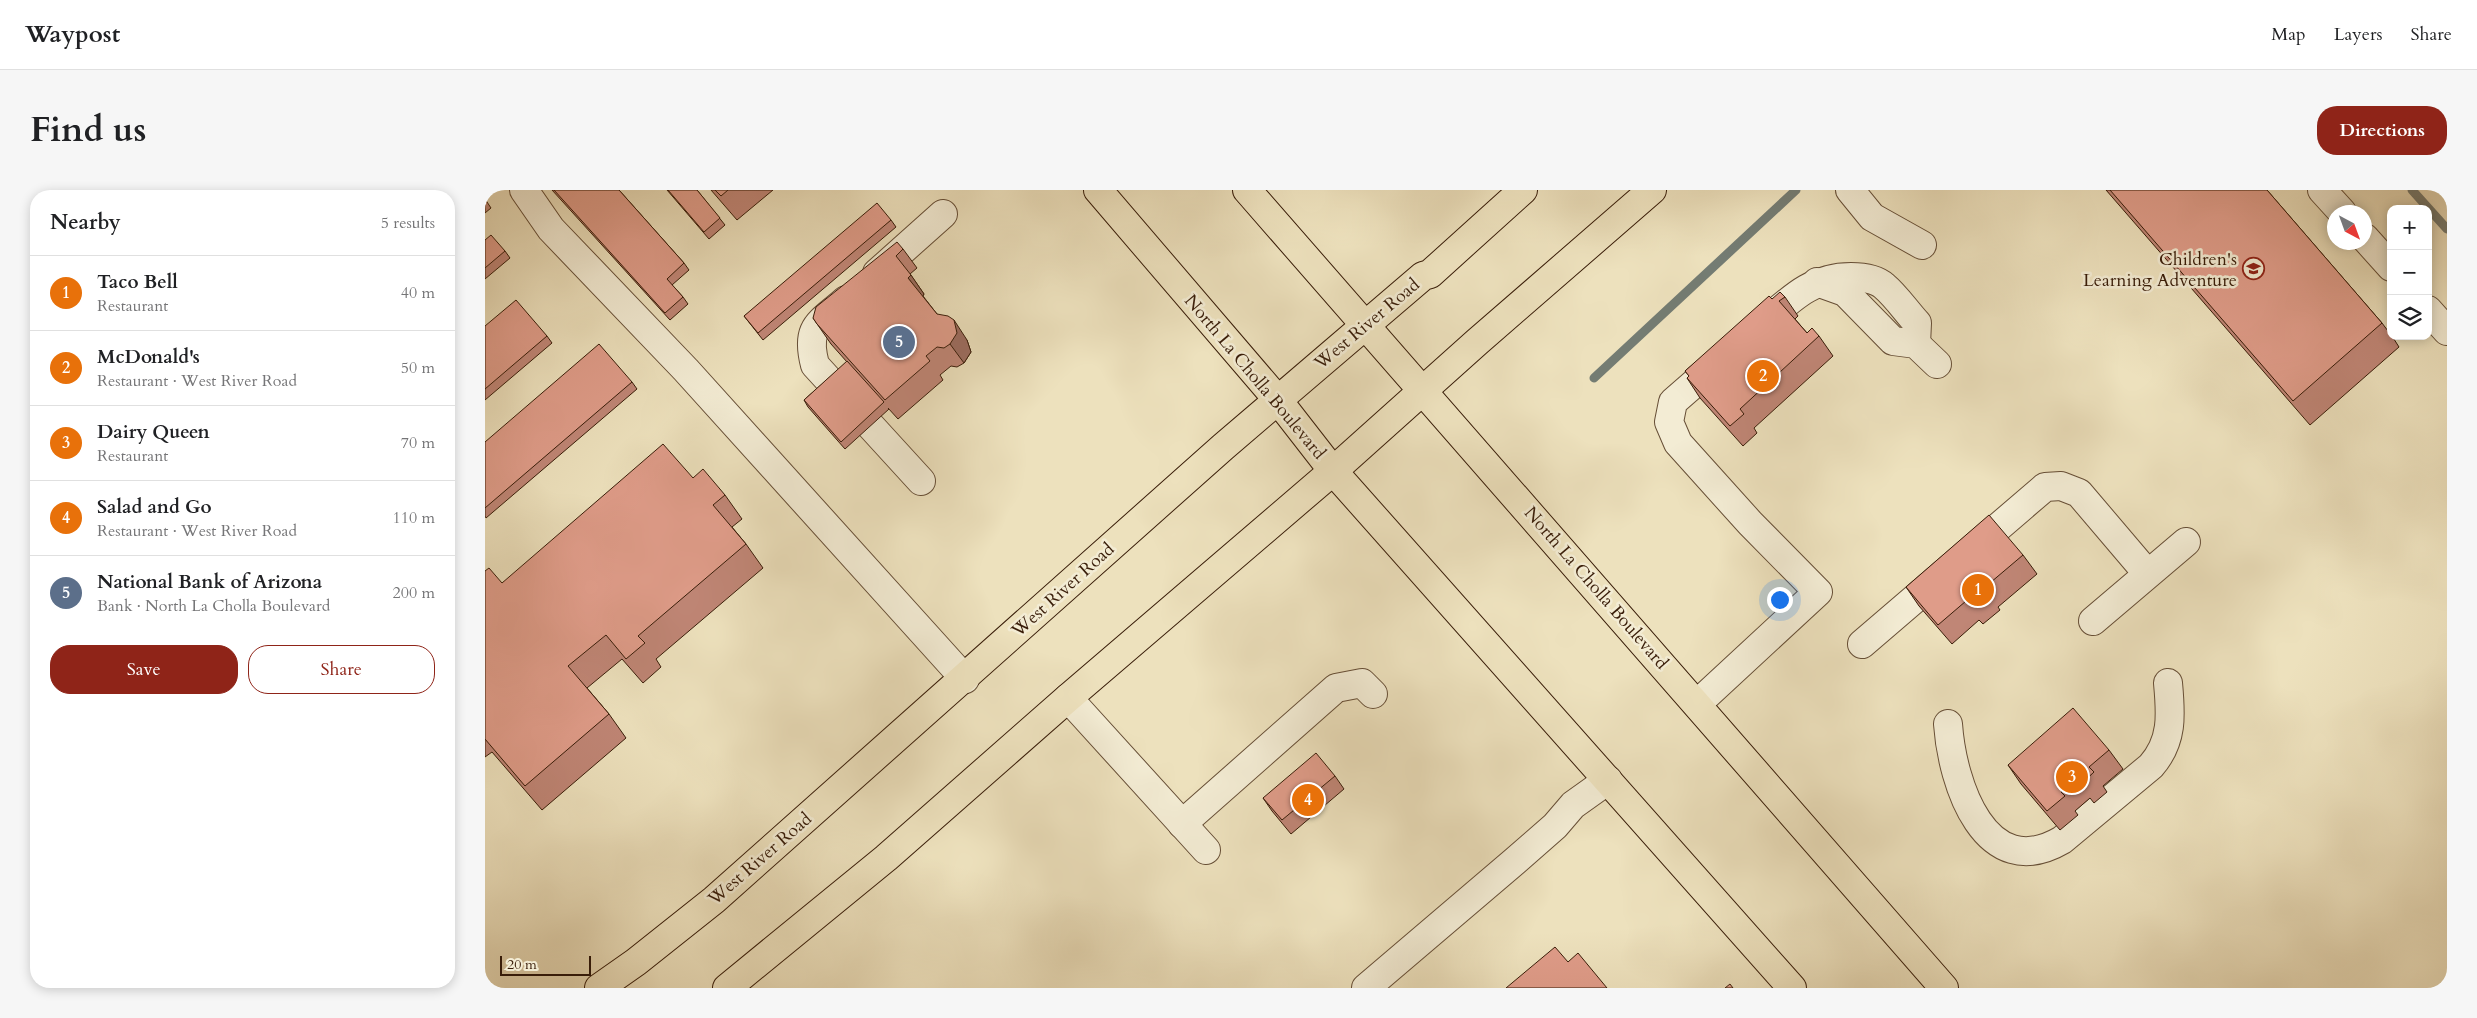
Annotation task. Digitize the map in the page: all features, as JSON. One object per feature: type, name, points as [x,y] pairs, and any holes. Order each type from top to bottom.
[{"type":"main road","name":"North La Cholla Boulevard","points":[[1098,190],[1277,399],[1333,471],[1792,988]]},
{"type":"main road","name":"North La Cholla Boulevard","points":[[1247,190],[1943,988]]},
{"type":"main road","name":"West River Road","points":[[599,988],[636,962],[714,900],[1277,399],[1367,326],[1523,190]]},
{"type":"main road","points":[[727,988],[886,858],[1067,698],[1333,471],[1477,342],[1652,190]]},
{"type":"lane","points":[[524,190],[551,229],[686,370],[965,678]]},
{"type":"lane","points":[[1850,190],[1872,217],[1922,245]]},
{"type":"lane","points":[[2322,190],[2336,205]]},
{"type":"lane","points":[[921,481],[815,365],[810,345],[815,328],[943,214]]},
{"type":"lane","points":[[2372,246],[2387,263]]},
{"type":"lane","points":[[1697,704],[1818,592],[1750,524],[1678,443],[1669,422],[1673,402],[1798,294],[1817,282],[1841,277],[1861,277],[1882,284],[1917,323],[1916,344],[1937,364]]},
{"type":"lane","points":[[2432,314],[2447,331]]},
{"type":"lane","points":[[1862,644],[2045,486],[2061,486],[2079,493],[2147,573]]},
{"type":"lane","points":[[2093,621],[2147,573],[2186,542]]},
{"type":"lane","points":[[1182,824],[1336,688],[1362,683],[1373,694]]},
{"type":"lane","points":[[1948,724],[1950,750],[1972,814],[1983,829],[1999,845],[2014,851],[2030,853],[2048,848],[2062,840],[2151,766],[2160,755],[2169,737],[2168,683]]},
{"type":"lane","points":[[1067,698],[1206,850]]},
{"type":"lane","points":[[1366,988],[1522,856],[1555,826],[1573,805],[1608,780]]},
{"type":"building","points":[[554,190],[619,190],[684,263],[667,279],[683,297],[665,313]]},
{"type":"building","points":[[668,190],[697,190],[720,218],[704,232]]},
{"type":"building","points":[[715,190],[728,190],[721,196]]},
{"type":"building","name":"Children's Learning Adventure","points":[[2110,190],[2267,190],[2382,323],[2293,401]]},
{"type":"building","points":[[877,203],[891,220],[758,333],[744,316]]},
{"type":"building","points":[[491,235],[505,251],[485,268],[485,240]]},
{"type":"building","points":[[897,242],[903,249],[896,256],[911,275],[908,278],[937,314],[948,316],[954,320],[957,333],[950,344],[944,348],[937,347],[926,356],[930,361],[885,400],[813,318],[816,307]]},
{"type":"building","points":[[1780,292],[1785,297],[1779,301],[1807,333],[1812,328],[1819,336],[1740,409],[1744,414],[1730,426],[1687,378],[1689,376],[1685,371],[1769,296],[1772,299]]},
{"type":"building","points":[[516,300],[547,336],[485,389],[485,326]]},
{"type":"building","points":[[599,344],[632,382],[485,508],[485,442]]},
{"type":"building","points":[[847,361],[884,402],[841,442],[804,400]]},
{"type":"building","points":[[663,444],[693,478],[703,469],[725,495],[713,505],[746,544],[638,636],[645,643],[626,659],[606,635],[568,666],[609,714],[525,786],[485,739],[485,571],[489,568],[502,583]]},
{"type":"building","points":[[1989,515],[2023,555],[1984,588],[1987,591],[1969,605],[1966,601],[1938,625],[1906,587]]},
{"type":"building","points":[[2073,708],[2109,750],[2089,767],[2094,772],[2081,784],[2077,779],[2061,792],[2065,796],[2047,811],[2008,765]]},
{"type":"building","points":[[1316,753],[1335,776],[1282,820],[1263,798]]},
{"type":"building","points":[[1555,947],[1568,962],[1578,953],[1607,988],[1506,988]]},
{"type":"building","points":[[1730,984],[1733,988],[1725,988]]},
{"type":"waterway","points":[[1594,378],[1796,190]]},
{"type":"waterway","points":[[2412,190],[2447,229]]},
{"type":"place","name":"Children's Learning Adventure","points":[[2253,269]]},
{"type":"place","name":"National Bank of Arizona","points":[[899,342]]},
{"type":"place","name":"McDonald's","points":[[1763,376]]},
{"type":"place","name":"Taco Bell","points":[[1978,590]]},
{"type":"place","name":"Dairy Queen","points":[[2072,777]]},
{"type":"place","name":"Salad and Go","points":[[1308,800]]}]
